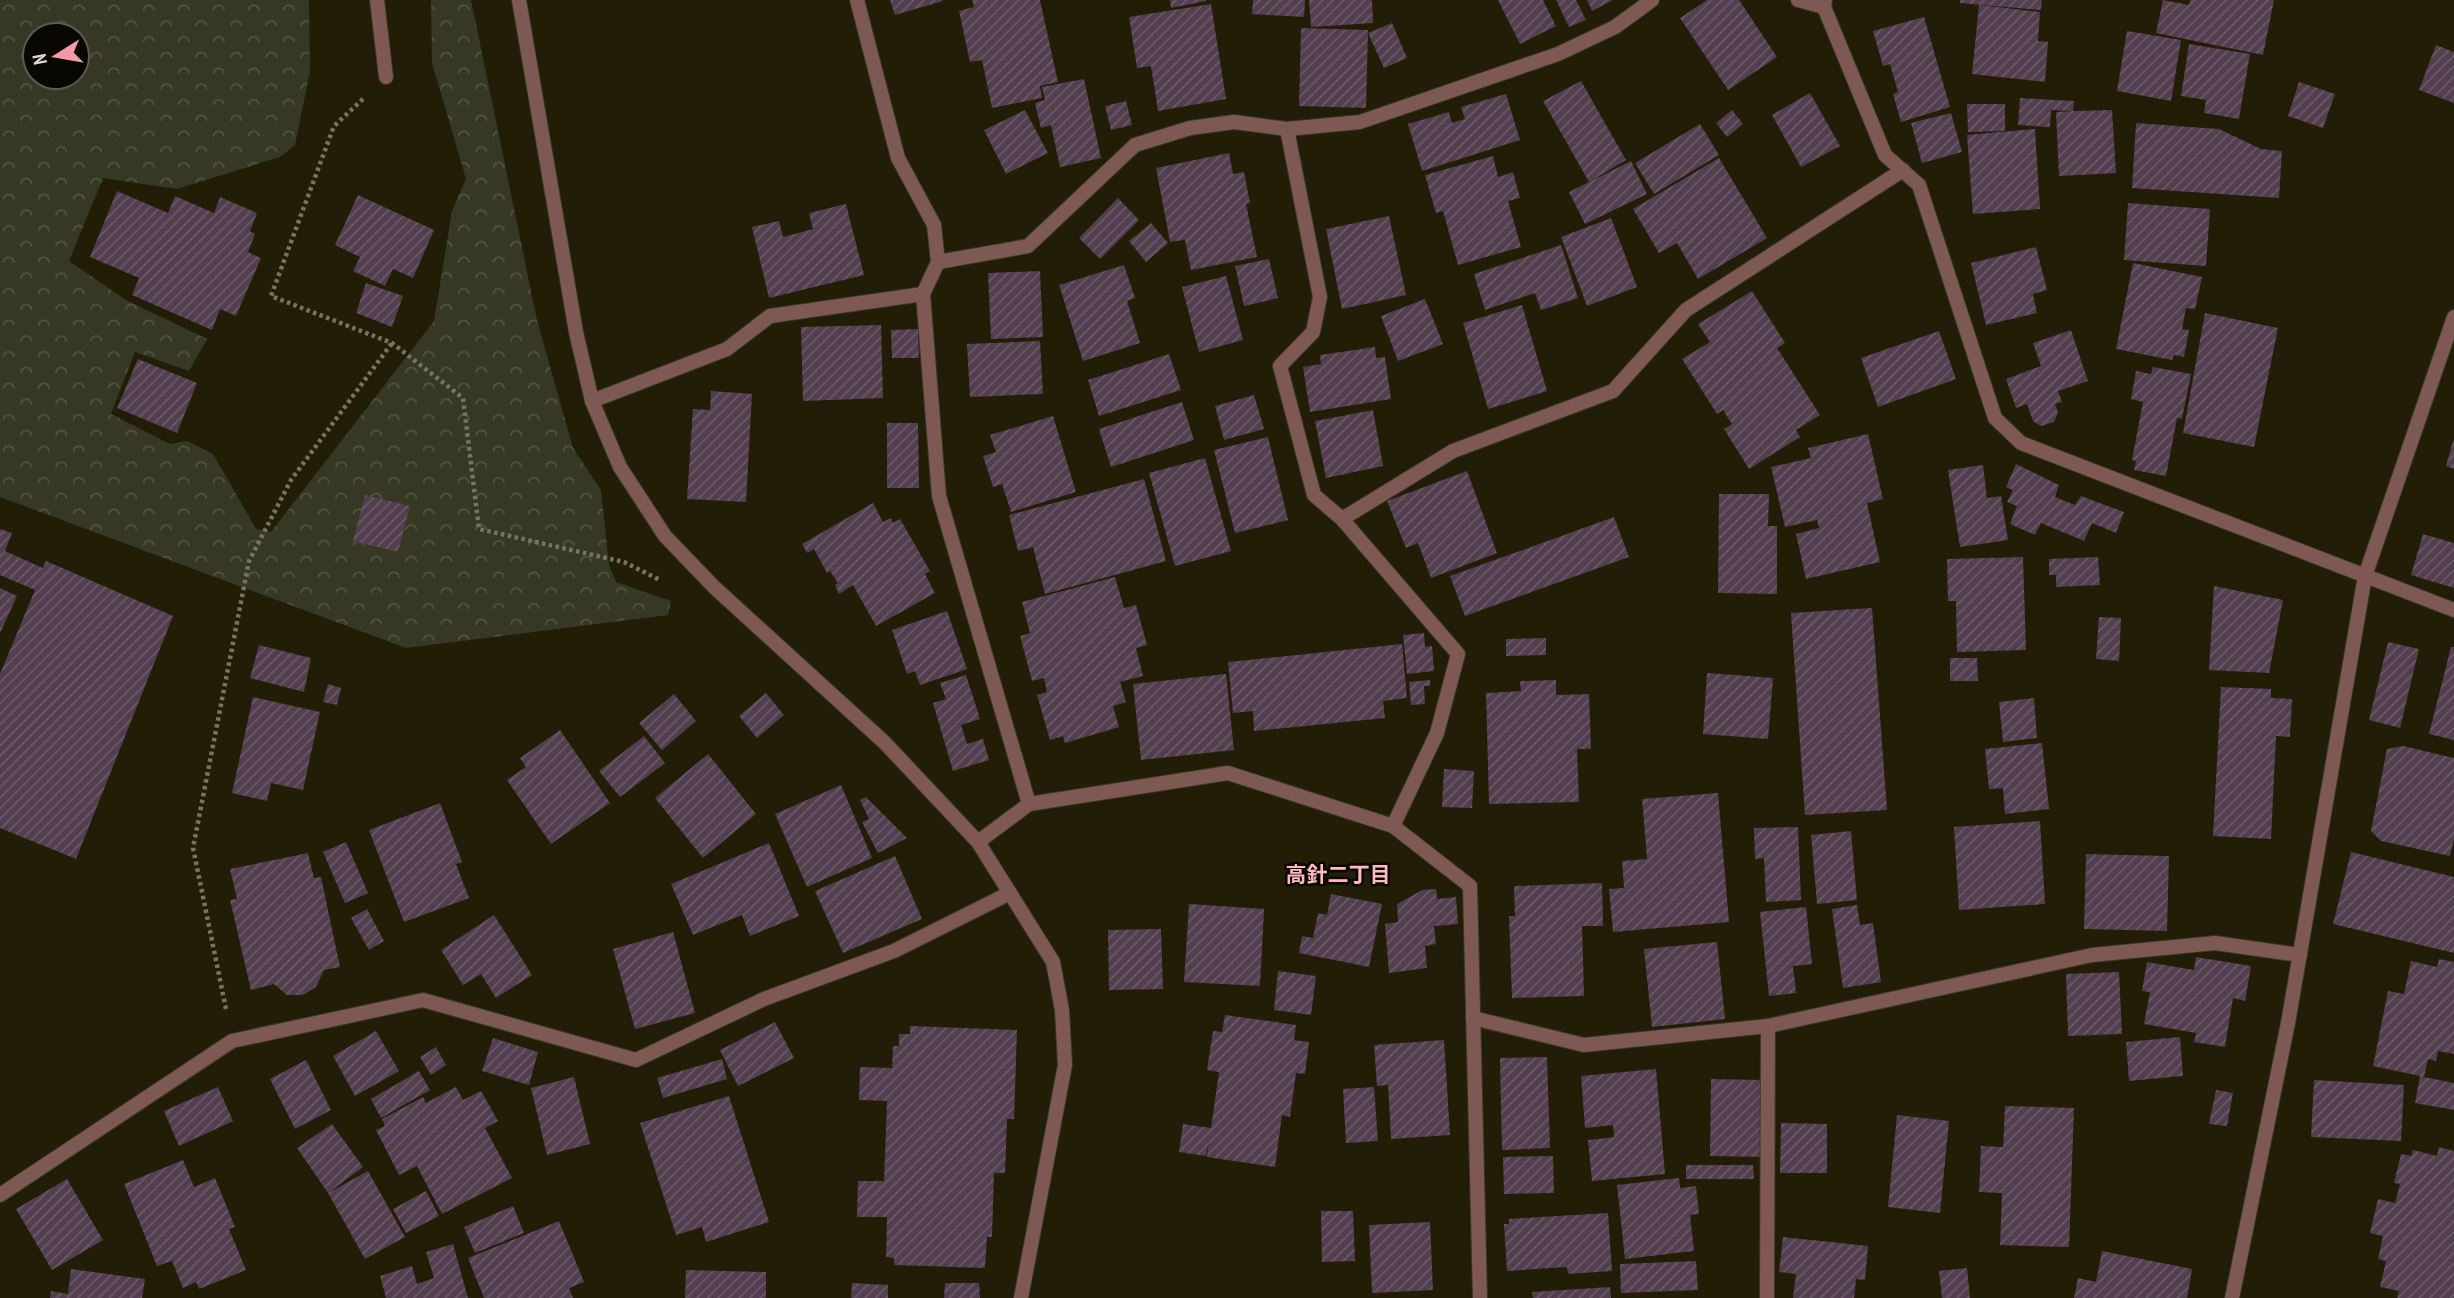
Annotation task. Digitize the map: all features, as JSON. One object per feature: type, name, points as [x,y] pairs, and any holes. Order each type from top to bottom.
[{"type":"street","points":[[377,0],[386,77]]},
{"type":"street","points":[[519,0],[576,332],[592,401],[620,467],[665,536],[714,587],[885,743],[978,842],[1053,962],[1062,1010],[1065,1065],[1021,1298]]},
{"type":"street","points":[[857,0],[898,158],[934,225],[938,262],[923,294],[939,496],[1029,804]]},
{"type":"street","points":[[938,262],[1028,246],[1135,145],[1191,128],[1234,122],[1287,129],[1360,122],[1558,54],[1615,26],[1652,0]]},
{"type":"street","points":[[1798,0],[1824,4],[1885,155],[1919,185],[1996,418],[2021,443],[2454,610]]},
{"type":"street","points":[[1287,129],[1320,298],[1313,332],[1280,366],[1314,495],[1342,519],[1458,654],[1437,733],[1393,826]]},
{"type":"street","points":[[1342,519],[1453,451],[1613,391],[1686,310],[1903,170]]},
{"type":"street","points":[[592,401],[727,349],[770,316],[923,294]]},
{"type":"street","points":[[2232,1298],[2300,955],[2365,576],[2454,317]]},
{"type":"street","points":[[978,842],[1029,804],[1228,774],[1393,826],[1470,886],[1480,1298]]},
{"type":"street","points":[[0,1195],[232,1041],[423,1000],[636,1060],[764,999],[894,951],[1010,893]]},
{"type":"street","points":[[1474,1018],[1584,1045],[1768,1026],[2092,955],[2215,943],[2300,955]]},
{"type":"street","points":[[1767,1298],[1768,1026]]},
{"type":"path","points":[[386,77],[334,126],[271,296],[393,343],[463,398],[480,529],[624,562],[661,581]]},
{"type":"path","points":[[232,1041],[193,848],[249,561],[290,480],[393,343]]},
{"type":"green space","points":[[0,0],[309,0],[310,71],[295,145],[280,157],[177,189],[103,178],[69,261],[126,300],[207,339],[189,371],[135,352],[111,414],[170,444],[187,441],[213,454],[256,529],[271,532],[434,321],[452,211],[466,179],[432,63],[431,0],[471,0],[537,320],[573,448],[601,490],[609,565],[616,582],[671,601],[668,615],[406,648],[0,497]]},
{"type":"building","points":[[890,0],[942,0],[943,1],[895,15]]},
{"type":"building","points":[[972,0],[1040,0],[1058,82],[1040,86],[1042,98],[992,108],[982,60],[970,62],[959,11],[974,7]]},
{"type":"building","points":[[1170,0],[1206,0],[1206,1],[1171,8]]},
{"type":"building","points":[[1253,0],[1305,0],[1304,17],[1252,14]]},
{"type":"building","points":[[1309,0],[1372,0],[1373,23],[1311,27]]},
{"type":"building","points":[[1498,0],[1543,0],[1556,26],[1520,44]]},
{"type":"building","points":[[1556,0],[1576,0],[1586,20],[1569,27]]},
{"type":"building","points":[[1587,0],[1613,0],[1592,11]]},
{"type":"building","points":[[1707,0],[1739,0],[1777,57],[1728,90],[1680,18]]},
{"type":"building","points":[[1960,0],[2042,0],[2041,10],[1960,3]]},
{"type":"building","points":[[2163,0],[2189,5],[2190,0],[2274,0],[2263,55],[2156,33]]},
{"type":"building","points":[[1211,4],[1226,99],[1158,111],[1151,66],[1137,68],[1129,17]]},
{"type":"building","points":[[1979,5],[2040,12],[2038,41],[2048,42],[2045,82],[1972,74]]},
{"type":"building","points":[[1924,17],[1950,107],[1901,122],[1893,94],[1898,92],[1890,64],[1883,66],[1873,31]]},
{"type":"building","points":[[1392,23],[1407,58],[1384,68],[1368,33]]},
{"type":"building","points":[[1301,28],[1368,30],[1366,108],[1299,106]]},
{"type":"building","points":[[2127,31],[2181,40],[2171,101],[2117,91]]},
{"type":"building","points":[[2189,44],[2250,54],[2239,119],[2204,113],[2206,100],[2181,96]]},
{"type":"building","points":[[2436,45],[2454,52],[2454,103],[2419,90]]},
{"type":"building","points":[[1084,79],[1101,158],[1060,167],[1051,125],[1041,128],[1035,103],[1045,100],[1042,87]]},
{"type":"building","points":[[1581,81],[1626,160],[1589,182],[1543,101]]},
{"type":"building","points":[[2299,82],[2335,94],[2323,128],[2288,116]]},
{"type":"building","points":[[1810,93],[1840,146],[1801,167],[1772,115]]},
{"type":"building","points":[[1506,94],[1520,140],[1422,171],[1408,124],[1449,112],[1452,123],[1465,119],[1461,107]]},
{"type":"building","points":[[2020,98],[2074,101],[2073,111],[2051,110],[2050,127],[2018,125]]},
{"type":"building","points":[[1126,101],[1132,125],[1111,130],[1105,106]]},
{"type":"building","points":[[1967,104],[2005,104],[2005,131],[1968,132]]},
{"type":"building","points":[[1025,110],[1048,153],[1006,174],[984,130]]},
{"type":"building","points":[[1732,110],[1743,124],[1727,137],[1716,123]]},
{"type":"building","points":[[2112,110],[2116,173],[2059,176],[2056,112]]},
{"type":"building","points":[[1951,113],[1962,152],[1922,163],[1911,123]]},
{"type":"building","points":[[2136,123],[2219,129],[2261,149],[2282,151],[2279,198],[2132,188]]},
{"type":"building","points":[[1700,124],[1719,155],[1654,194],[1635,163]]},
{"type":"building","points":[[2035,129],[2040,209],[1973,214],[1967,135]]},
{"type":"building","points":[[1229,153],[1233,174],[1244,172],[1250,203],[1246,204],[1257,257],[1191,270],[1185,240],[1170,242],[1156,168]]},
{"type":"building","points":[[1493,156],[1498,177],[1513,172],[1520,198],[1508,201],[1521,247],[1458,265],[1443,211],[1436,213],[1425,175]]},
{"type":"building","points":[[1719,158],[1767,238],[1698,279],[1677,243],[1659,253],[1633,209]]},
{"type":"building","points":[[1631,161],[1647,194],[1585,224],[1569,192]]},
{"type":"building","points":[[117,191],[168,213],[175,196],[214,213],[220,197],[257,213],[250,231],[255,234],[248,252],[261,258],[236,316],[220,309],[212,330],[132,295],[139,278],[90,257]]},
{"type":"building","points":[[358,195],[434,230],[413,278],[393,269],[385,286],[353,271],[360,257],[335,245]]},
{"type":"building","points":[[1118,198],[1139,220],[1100,259],[1079,238]]},
{"type":"building","points":[[2128,203],[2210,209],[2206,266],[2124,260]]},
{"type":"building","points":[[846,204],[864,275],[769,298],[752,227],[779,221],[783,237],[813,229],[809,213]]},
{"type":"building","points":[[1389,216],[1406,295],[1342,309],[1326,229]]},
{"type":"building","points":[[1611,218],[1637,287],[1587,306],[1561,237]]},
{"type":"building","points":[[1151,223],[1168,243],[1146,262],[1129,241]]},
{"type":"building","points":[[1561,245],[1578,298],[1541,310],[1535,293],[1485,310],[1474,274]]},
{"type":"building","points":[[2036,247],[2047,290],[2033,294],[2037,313],[1986,325],[1971,263]]},
{"type":"building","points":[[1269,259],[1278,298],[1244,306],[1235,266]]},
{"type":"building","points":[[2133,263],[2202,277],[2195,309],[2186,308],[2182,329],[2189,330],[2184,357],[2174,355],[2172,360],[2116,349]]},
{"type":"building","points":[[1124,265],[1135,298],[1127,301],[1140,343],[1083,361],[1059,285]]},
{"type":"building","points":[[1040,271],[1043,337],[991,339],[988,273]]},
{"type":"building","points":[[1226,276],[1243,340],[1199,352],[1182,287]]},
{"type":"building","points":[[366,283],[403,296],[392,327],[356,313]]},
{"type":"building","points":[[1752,291],[1785,343],[1777,348],[1820,415],[1796,430],[1800,437],[1749,469],[1724,429],[1732,424],[1723,410],[1717,414],[1682,359],[1710,342],[1698,324]]},
{"type":"building","points":[[1425,299],[1443,344],[1398,361],[1381,316]]},
{"type":"building","points":[[1522,305],[1547,391],[1488,409],[1463,323]]},
{"type":"building","points":[[2205,313],[2278,328],[2254,447],[2183,433]]},
{"type":"building","points":[[881,325],[883,398],[803,401],[801,327]]},
{"type":"building","points":[[918,329],[919,358],[892,358],[891,330]]},
{"type":"building","points":[[2071,330],[2088,381],[2058,391],[2062,402],[2055,404],[2058,413],[2054,422],[2041,426],[2033,421],[2027,404],[2016,408],[2006,379],[2041,366],[2033,343]]},
{"type":"building","points":[[1939,331],[1956,379],[1878,407],[1861,358]]},
{"type":"building","points":[[1040,341],[1043,394],[970,397],[967,344]]},
{"type":"building","points":[[1375,347],[1376,358],[1385,357],[1391,399],[1310,412],[1303,367],[1321,364],[1320,355]]},
{"type":"building","points":[[1169,354],[1181,390],[1099,416],[1088,380]]},
{"type":"building","points":[[138,359],[197,383],[177,433],[117,408]]},
{"type":"building","points":[[2153,367],[2191,374],[2182,419],[2177,418],[2166,476],[2134,470],[2136,461],[2132,460],[2143,402],[2131,399],[2136,371],[2151,374]]},
{"type":"building","points":[[711,391],[752,394],[746,502],[687,499],[693,409],[710,410]]},
{"type":"building","points":[[1254,395],[1264,429],[1224,440],[1215,406]]},
{"type":"building","points":[[1182,402],[1194,440],[1111,467],[1099,429]]},
{"type":"building","points":[[1373,410],[1383,466],[1326,478],[1315,421]]},
{"type":"building","points":[[1053,416],[1076,492],[1011,512],[1002,484],[993,487],[983,456],[996,452],[990,435]]},
{"type":"building","points":[[887,423],[918,423],[919,488],[887,488]]},
{"type":"building","points":[[1868,434],[1883,499],[1867,503],[1880,562],[1806,579],[1796,534],[1819,528],[1817,520],[1785,527],[1771,467],[1811,458],[1808,448]]},
{"type":"building","points":[[1268,437],[1288,520],[1235,533],[1214,450]]},
{"type":"building","points":[[2454,441],[2454,469],[2446,466]]},
{"type":"building","points":[[1205,458],[1231,551],[1175,566],[1149,473]]},
{"type":"building","points":[[2016,464],[2059,485],[2055,497],[2075,505],[2081,496],[2124,512],[2116,533],[2092,523],[2084,541],[2041,523],[2035,535],[2010,524],[2017,506],[2007,502],[2013,490],[2006,487]]},
{"type":"building","points":[[1983,465],[1987,498],[2001,496],[2008,540],[1960,547],[1948,470]]},
{"type":"building","points":[[1467,471],[1497,553],[1431,578],[1418,543],[1406,548],[1387,501]]},
{"type":"building","points":[[1144,479],[1166,561],[1045,594],[1033,547],[1018,551],[1009,515]]},
{"type":"building","points":[[1719,494],[1769,494],[1768,526],[1777,526],[1777,594],[1718,593]]},
{"type":"building","points":[[365,495],[410,506],[398,552],[353,541]]},
{"type":"building","points":[[873,503],[883,522],[891,518],[893,523],[900,519],[930,571],[925,574],[935,593],[876,626],[853,585],[839,594],[835,585],[838,583],[830,571],[827,573],[814,549],[807,553],[802,544]]},
{"type":"building","points":[[1614,517],[1629,557],[1465,616],[1450,576]]},
{"type":"building","points":[[0,529],[12,533],[5,551],[43,568],[46,561],[173,616],[76,859],[0,828],[0,674],[35,590],[0,575]]},
{"type":"building","points":[[2423,534],[2454,543],[2454,588],[2411,575]]},
{"type":"building","points":[[2023,557],[2026,650],[1957,652],[1956,601],[1948,601],[1947,559]]},
{"type":"building","points":[[2098,557],[2100,585],[2056,587],[2056,575],[2049,575],[2049,559]]},
{"type":"building","points":[[1115,577],[1124,608],[1136,605],[1147,645],[1136,648],[1143,676],[1120,682],[1126,702],[1113,706],[1119,727],[1065,743],[1063,736],[1050,740],[1037,695],[1047,692],[1044,678],[1032,681],[1020,636],[1030,633],[1022,602]]},
{"type":"building","points":[[2214,586],[2283,600],[2269,673],[2209,670]]},
{"type":"building","points":[[0,588],[17,596],[0,633]]},
{"type":"building","points":[[1872,608],[1887,810],[1805,815],[1791,613]]},
{"type":"building","points":[[947,611],[967,669],[920,685],[915,671],[907,674],[892,630]]},
{"type":"building","points":[[2099,617],[2121,618],[2119,661],[2096,659]]},
{"type":"building","points":[[1424,633],[1425,647],[1432,646],[1434,671],[1407,674],[1403,635]]},
{"type":"building","points":[[1546,638],[1546,655],[1506,656],[1506,639]]},
{"type":"building","points":[[2388,642],[2419,649],[2400,728],[2369,720]]},
{"type":"building","points":[[1402,644],[1407,698],[1383,701],[1385,718],[1254,731],[1253,711],[1233,713],[1228,662]]},
{"type":"building","points":[[259,645],[311,658],[304,692],[250,678]]},
{"type":"building","points":[[2451,647],[2454,647],[2454,740],[2429,734]]},
{"type":"building","points":[[1950,658],[1977,658],[1978,681],[1950,681]]},
{"type":"building","points":[[1707,673],[1773,678],[1768,739],[1703,734]]},
{"type":"building","points":[[1226,674],[1234,750],[1141,760],[1133,684]]},
{"type":"building","points":[[966,675],[980,719],[961,725],[967,744],[983,739],[989,760],[953,771],[933,703],[946,699],[940,683]]},
{"type":"building","points":[[1430,680],[1430,686],[1424,686],[1425,704],[1411,705],[1409,682]]},
{"type":"building","points":[[1556,680],[1556,695],[1589,694],[1591,749],[1577,749],[1579,802],[1489,804],[1486,693],[1521,691],[1520,681]]},
{"type":"building","points":[[328,684],[341,688],[337,705],[323,702]]},
{"type":"building","points":[[2221,687],[2271,689],[2271,698],[2292,699],[2290,737],[2276,736],[2271,839],[2213,836]]},
{"type":"building","points":[[766,693],[784,715],[757,738],[739,716]]},
{"type":"building","points":[[674,694],[696,721],[662,750],[639,723]]},
{"type":"building","points":[[253,697],[320,712],[303,790],[271,783],[267,801],[232,793]]},
{"type":"building","points":[[2034,698],[2037,738],[2003,742],[1999,702]]},
{"type":"building","points":[[560,730],[610,803],[551,844],[507,780],[526,767],[520,758]]},
{"type":"building","points":[[644,736],[665,763],[620,797],[599,771]]},
{"type":"building","points":[[2042,743],[2049,809],[2005,814],[2003,788],[1989,789],[1985,749]]},
{"type":"building","points":[[2403,746],[2454,758],[2454,839],[2450,856],[2381,841],[2371,831],[2387,749]]},
{"type":"building","points":[[708,754],[756,814],[703,858],[655,798]]},
{"type":"building","points":[[1444,769],[1474,771],[1472,808],[1442,807]]},
{"type":"building","points":[[841,785],[872,858],[807,887],[775,814]]},
{"type":"building","points":[[1718,793],[1729,922],[1613,932],[1609,889],[1624,888],[1622,861],[1647,859],[1642,799]]},
{"type":"building","points":[[866,797],[907,838],[878,853],[862,822],[869,819],[860,800]]},
{"type":"building","points":[[440,803],[462,862],[456,864],[469,898],[404,922],[369,830]]},
{"type":"building","points":[[2040,821],[2045,904],[1959,910],[1954,827]]},
{"type":"building","points":[[1798,827],[1801,900],[1766,902],[1764,858],[1755,859],[1754,828]]},
{"type":"building","points":[[1851,831],[1857,900],[1817,904],[1811,835]]},
{"type":"building","points":[[346,842],[368,893],[345,903],[323,852]]},
{"type":"building","points":[[769,843],[799,916],[750,936],[742,915],[693,935],[671,884]]},
{"type":"building","points":[[2351,852],[2454,877],[2454,953],[2333,924]]},
{"type":"building","points":[[308,853],[314,878],[321,877],[340,967],[324,970],[316,987],[303,995],[287,995],[274,984],[251,990],[230,900],[237,899],[230,869]]},
{"type":"building","points":[[2086,854],[2169,856],[2167,931],[2084,929]]},
{"type":"building","points":[[895,856],[922,919],[843,953],[815,891]]},
{"type":"building","points":[[1602,883],[1603,926],[1582,926],[1584,996],[1512,998],[1509,916],[1515,916],[1514,886]]},
{"type":"building","points":[[1436,889],[1437,899],[1456,897],[1458,924],[1434,926],[1436,944],[1425,946],[1427,968],[1389,973],[1385,924],[1398,922],[1397,904],[1422,890]]},
{"type":"building","points":[[1331,894],[1382,904],[1369,967],[1299,953],[1302,936],[1313,938],[1318,913],[1327,915]]},
{"type":"building","points":[[1189,904],[1264,909],[1260,986],[1184,982]]},
{"type":"building","points":[[1857,905],[1860,925],[1873,923],[1881,982],[1843,988],[1832,909]]},
{"type":"building","points":[[1806,907],[1812,964],[1793,966],[1796,993],[1769,996],[1760,912]]},
{"type":"building","points":[[367,909],[384,941],[369,950],[351,918]]},
{"type":"building","points":[[494,915],[532,975],[496,998],[481,974],[463,985],[441,950]]},
{"type":"building","points":[[1161,929],[1163,989],[1109,990],[1108,930]]},
{"type":"building","points":[[673,932],[695,1013],[635,1029],[613,949]]},
{"type":"building","points":[[1717,942],[1725,1019],[1652,1027],[1644,949]]},
{"type":"building","points":[[2196,957],[2251,966],[2245,1001],[2233,998],[2225,1047],[2194,1042],[2196,1033],[2144,1024],[2150,992],[2142,991],[2147,962],[2194,970]]},
{"type":"building","points":[[2439,959],[2454,962],[2454,1054],[2438,1051],[2436,1061],[2428,1059],[2424,1077],[2454,1083],[2454,1110],[2415,1103],[2420,1076],[2373,1066],[2388,991],[2404,994],[2411,961],[2437,967]]},
{"type":"building","points":[[1278,971],[1316,976],[1311,1015],[1274,1010]]},
{"type":"building","points":[[2119,972],[2122,1034],[2068,1036],[2066,974]]},
{"type":"building","points":[[1225,1015],[1296,1025],[1294,1040],[1309,1042],[1305,1074],[1296,1073],[1290,1117],[1282,1115],[1275,1167],[1207,1157],[1209,1140],[1206,1156],[1179,1152],[1183,1124],[1211,1128],[1219,1072],[1207,1070],[1213,1031],[1222,1032]]},
{"type":"building","points":[[775,1022],[794,1058],[738,1086],[720,1050]]},
{"type":"building","points":[[910,1026],[1017,1030],[1014,1119],[1007,1119],[1005,1173],[994,1173],[992,1237],[987,1237],[985,1268],[894,1265],[894,1258],[886,1257],[887,1217],[857,1217],[858,1181],[884,1181],[887,1101],[859,1100],[860,1067],[892,1068],[893,1046],[899,1046],[899,1034],[910,1034]]},
{"type":"building","points":[[376,1031],[399,1071],[355,1096],[333,1056]]},
{"type":"building","points":[[2180,1037],[2183,1076],[2129,1081],[2126,1042]]},
{"type":"building","points":[[493,1038],[538,1052],[529,1085],[482,1071]]},
{"type":"building","points":[[1444,1040],[1450,1135],[1391,1139],[1388,1085],[1377,1086],[1374,1045]]},
{"type":"building","points":[[436,1047],[446,1065],[431,1075],[420,1057]]},
{"type":"building","points":[[1547,1057],[1550,1148],[1502,1150],[1500,1058]]},
{"type":"building","points":[[722,1059],[727,1079],[663,1098],[657,1078]]},
{"type":"building","points":[[306,1060],[331,1110],[295,1129],[270,1079]]},
{"type":"building","points":[[1656,1069],[1665,1174],[1592,1181],[1588,1140],[1614,1137],[1613,1125],[1585,1128],[1581,1076]]},
{"type":"building","points":[[419,1071],[430,1090],[381,1118],[371,1099]]},
{"type":"building","points":[[574,1077],[590,1144],[547,1155],[531,1088]]},
{"type":"building","points":[[1711,1079],[1764,1080],[1763,1157],[1710,1156]]},
{"type":"building","points":[[2314,1080],[2404,1085],[2401,1141],[2311,1137]]},
{"type":"building","points":[[218,1087],[233,1121],[179,1146],[164,1111]]},
{"type":"building","points":[[456,1087],[463,1100],[481,1091],[498,1121],[485,1128],[512,1178],[442,1214],[417,1166],[399,1175],[376,1130],[385,1126],[382,1119],[423,1097],[426,1103]]},
{"type":"building","points":[[1374,1087],[1378,1141],[1346,1143],[1343,1089]]},
{"type":"building","points":[[2216,1090],[2233,1093],[2227,1126],[2209,1124]]},
{"type":"building","points":[[729,1096],[769,1222],[706,1242],[702,1227],[676,1235],[640,1123]]},
{"type":"building","points":[[2005,1106],[2074,1108],[2069,1247],[2000,1245],[2002,1193],[1979,1192],[1981,1146],[2003,1147]]},
{"type":"building","points":[[1897,1115],[1949,1121],[1940,1213],[1888,1207]]},
{"type":"building","points":[[1781,1123],[1827,1124],[1827,1173],[1780,1173]]},
{"type":"building","points":[[332,1124],[363,1167],[328,1193],[297,1148]]},
{"type":"building","points":[[2439,1147],[2454,1151],[2454,1298],[2397,1298],[2399,1291],[2380,1287],[2386,1261],[2378,1259],[2383,1236],[2370,1233],[2378,1199],[2395,1203],[2400,1184],[2394,1183],[2401,1154],[2411,1156],[2413,1150],[2437,1156]]},
{"type":"building","points":[[1553,1156],[1554,1193],[1504,1194],[1503,1157]]},
{"type":"building","points":[[183,1160],[194,1187],[215,1178],[235,1227],[229,1229],[246,1270],[199,1289],[196,1282],[183,1288],[172,1261],[157,1266],[124,1184]]},
{"type":"building","points":[[1686,1165],[1753,1165],[1754,1179],[1686,1179]]},
{"type":"building","points":[[368,1171],[405,1237],[365,1259],[328,1193]]},
{"type":"building","points":[[1679,1178],[1680,1188],[1696,1186],[1699,1214],[1690,1215],[1694,1251],[1625,1259],[1617,1185]]},
{"type":"building","points":[[67,1179],[103,1240],[52,1270],[16,1209]]},
{"type":"building","points":[[426,1191],[439,1216],[406,1233],[393,1209]]},
{"type":"building","points":[[513,1206],[524,1233],[475,1253],[464,1227]]},
{"type":"building","points":[[1321,1211],[1353,1211],[1355,1261],[1322,1262]]},
{"type":"building","points":[[1608,1213],[1612,1271],[1568,1274],[1567,1267],[1507,1271],[1504,1224],[1509,1224],[1509,1219]]},
{"type":"building","points":[[559,1221],[584,1282],[569,1288],[573,1298],[484,1298],[468,1258]]},
{"type":"building","points":[[1430,1222],[1433,1290],[1372,1293],[1369,1225]]},
{"type":"building","points":[[1783,1237],[1868,1246],[1865,1280],[1856,1279],[1854,1298],[1793,1298],[1796,1274],[1779,1272]]},
{"type":"building","points":[[453,1244],[468,1298],[386,1298],[380,1276],[412,1266],[417,1284],[434,1278],[426,1252]]},
{"type":"building","points":[[2102,1251],[2192,1269],[2187,1298],[2074,1298],[2078,1278],[2096,1282]]},
{"type":"building","points":[[1696,1261],[1698,1290],[1621,1293],[1620,1264]]},
{"type":"building","points":[[1967,1268],[1970,1298],[1942,1298],[1939,1271]]},
{"type":"building","points":[[71,1269],[145,1279],[142,1298],[50,1298],[51,1291],[68,1294]]},
{"type":"building","points":[[686,1270],[766,1272],[766,1298],[685,1298]]},
{"type":"building","points":[[852,1283],[888,1285],[888,1298],[851,1298]]},
{"type":"building","points":[[945,1283],[979,1283],[980,1298],[944,1298]]},
{"type":"building","points":[[1610,1287],[1611,1298],[1533,1298],[1532,1292]]},
{"type":"district","name":"高針二丁目","points":[[1338,874]]}]
